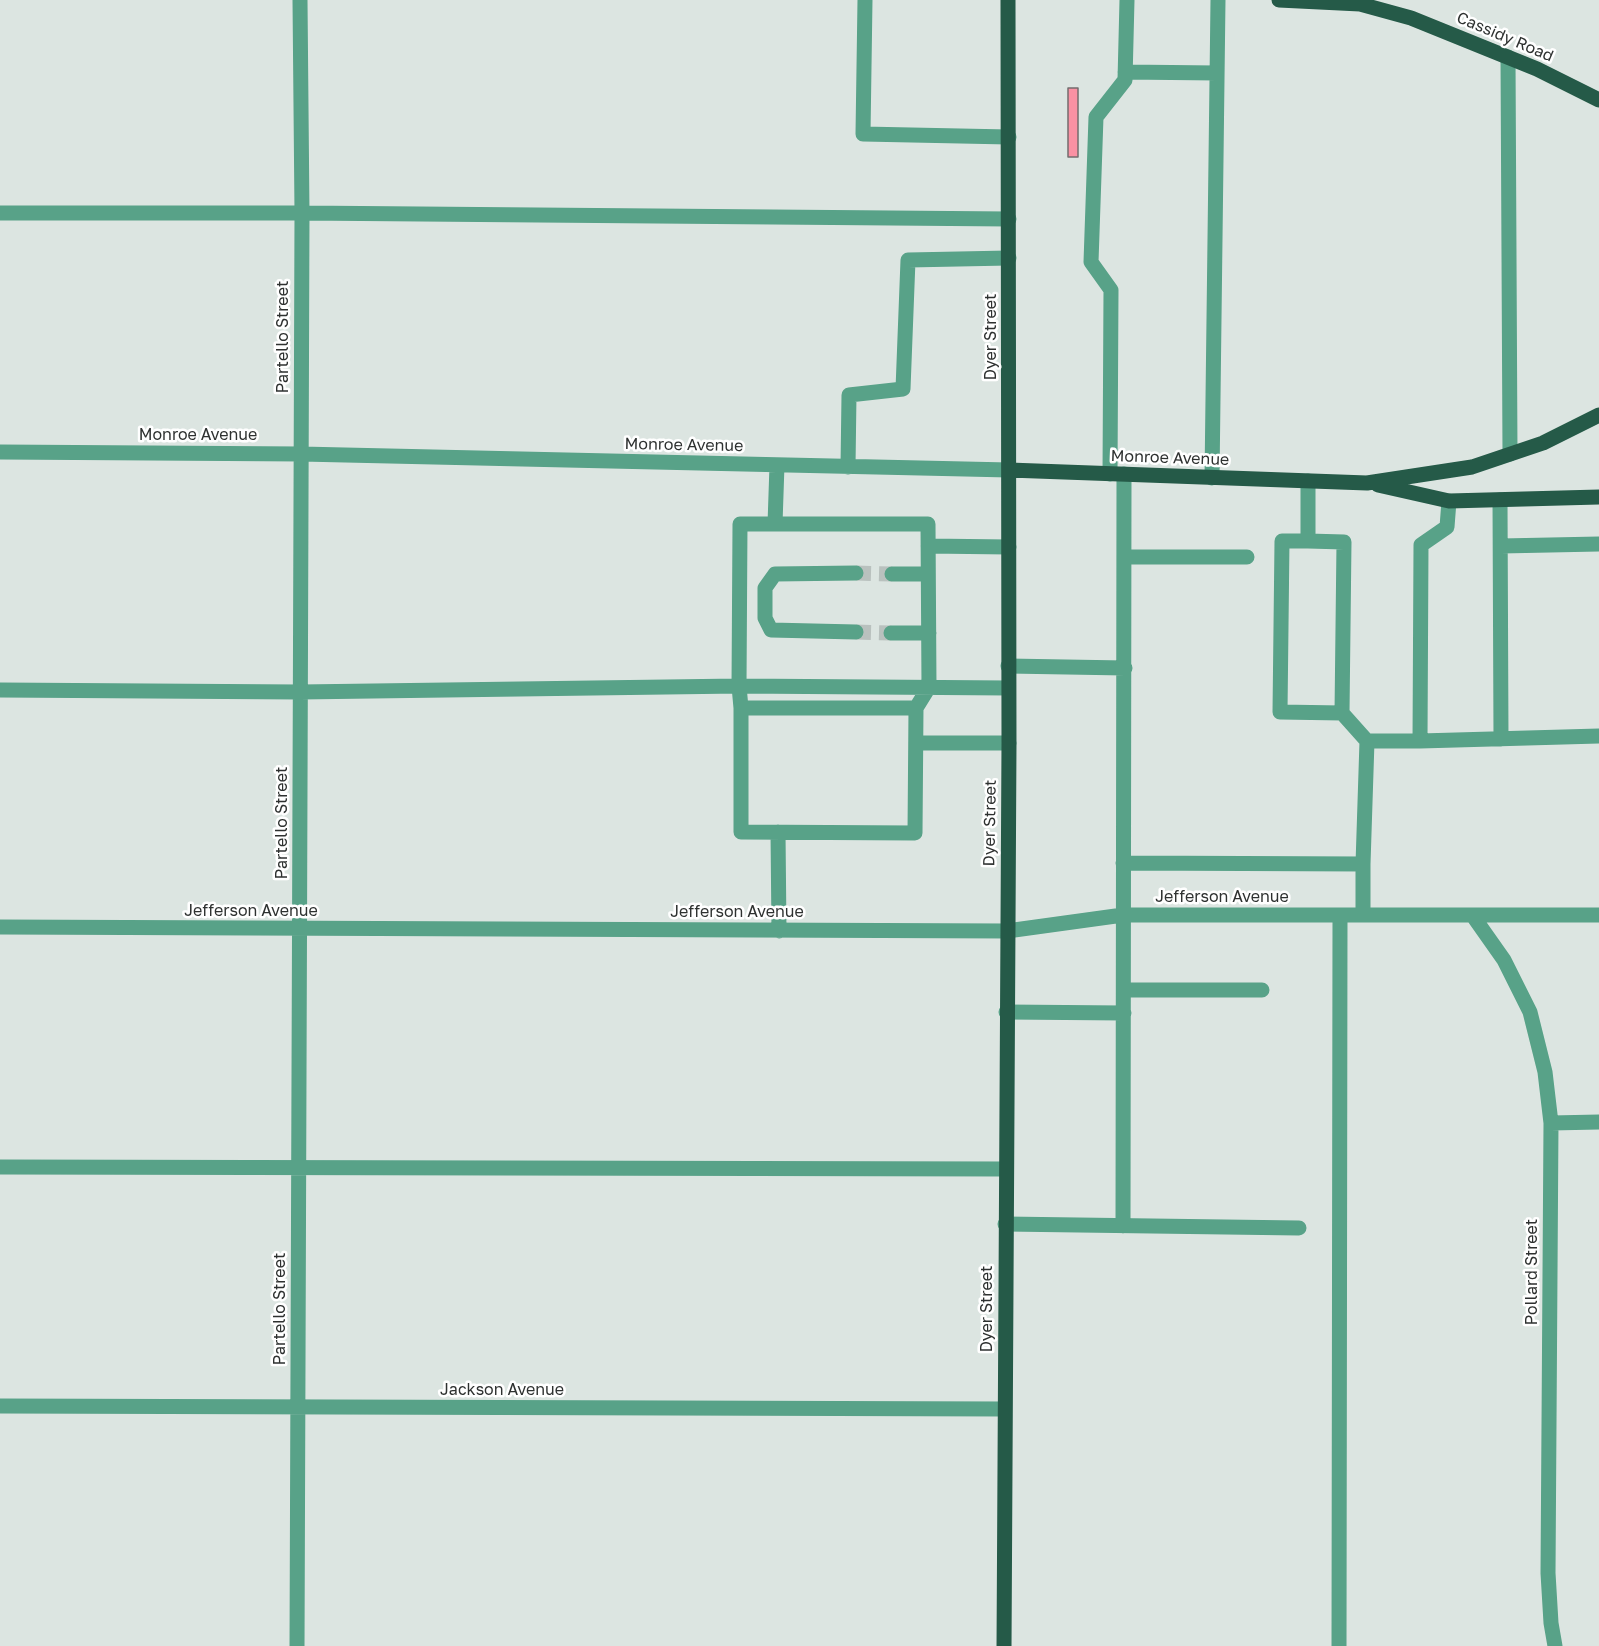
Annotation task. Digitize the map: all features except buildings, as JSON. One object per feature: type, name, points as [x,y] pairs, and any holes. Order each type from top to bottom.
[{"type":"main road","name":"Dyer Street","points":[[1004,1646],[1009,743],[1008,0]]},
{"type":"main road","name":"Cassidy Road","points":[[1279,0],[1364,2],[1411,18],[1508,57],[1599,100]]},
{"type":"main road","points":[[1367,483],[1472,467],[1543,443],[1599,415]]},
{"type":"main road","name":"Monroe Avenue","points":[[1009,470],[1367,483]]},
{"type":"main road","points":[[1367,483],[1449,501],[1599,497]]},
{"type":"street","name":"Partello Street","points":[[297,1646],[302,213],[300,0]]},
{"type":"street","points":[[865,0],[863,134],[1009,137]]},
{"type":"street","points":[[1123,1226],[1125,557],[1117,474],[1111,290],[1091,262],[1096,117],[1125,80],[1127,0]]},
{"type":"street","points":[[1212,478],[1218,0]]},
{"type":"street","points":[[1508,57],[1510,454]]},
{"type":"street","points":[[1125,72],[1217,72]]},
{"type":"street","points":[[0,213],[1010,219]]},
{"type":"street","points":[[849,467],[849,395],[903,389],[908,260],[1009,258]]},
{"type":"street","name":"Monroe Avenue","points":[[0,452],[301,454],[1009,470]]},
{"type":"street","points":[[775,524],[777,465]]},
{"type":"street","points":[[1308,481],[1308,541]]},
{"type":"street","points":[[1500,500],[1501,739]]},
{"type":"street","points":[[1420,741],[1421,545],[1447,527],[1449,501]]},
{"type":"street","points":[[740,524],[775,524],[928,524],[929,687],[916,708],[915,833],[741,832],[740,524]]},
{"type":"street","points":[[1342,713],[1280,712],[1282,541],[1344,542],[1342,713],[1367,741],[1363,915]]},
{"type":"street","points":[[1501,546],[1599,544]]},
{"type":"street","points":[[928,546],[1009,547]]},
{"type":"street","points":[[1125,557],[1246,557]]},
{"type":"street","points":[[856,573],[775,574],[765,588],[765,618],[771,630],[856,632]]},
{"type":"street","points":[[892,574],[928,574]]},
{"type":"street","points":[[891,633],[929,633]]},
{"type":"street","points":[[1008,666],[1125,668]]},
{"type":"street","points":[[0,690],[300,692],[739,686],[1008,688]]},
{"type":"street","points":[[741,708],[916,708]]},
{"type":"street","points":[[1367,741],[1599,736]]},
{"type":"street","points":[[916,743],[1009,743]]},
{"type":"street","points":[[778,832],[778,930]]},
{"type":"street","points":[[1123,863],[1363,864]]},
{"type":"street","name":"Jefferson Avenue","points":[[0,927],[1007,931],[1123,915],[1599,915]]},
{"type":"street","points":[[1339,1646],[1340,915]]},
{"type":"street","name":"Pollard Street","points":[[1473,916],[1504,960],[1530,1012],[1545,1072],[1551,1124],[1548,1573],[1555,1646]]},
{"type":"street","points":[[1124,990],[1262,990]]},
{"type":"street","points":[[1006,1012],[1124,1013]]},
{"type":"street","points":[[1551,1124],[1599,1122]]},
{"type":"street","points":[[0,1167],[1006,1168]]},
{"type":"street","points":[[1005,1224],[1299,1228]]},
{"type":"street","name":"Jackson Avenue","points":[[0,1406],[1004,1409]]},
{"type":"tunnel","points":[[856,573],[892,574]]},
{"type":"tunnel","points":[[856,632],[891,633]]}]
